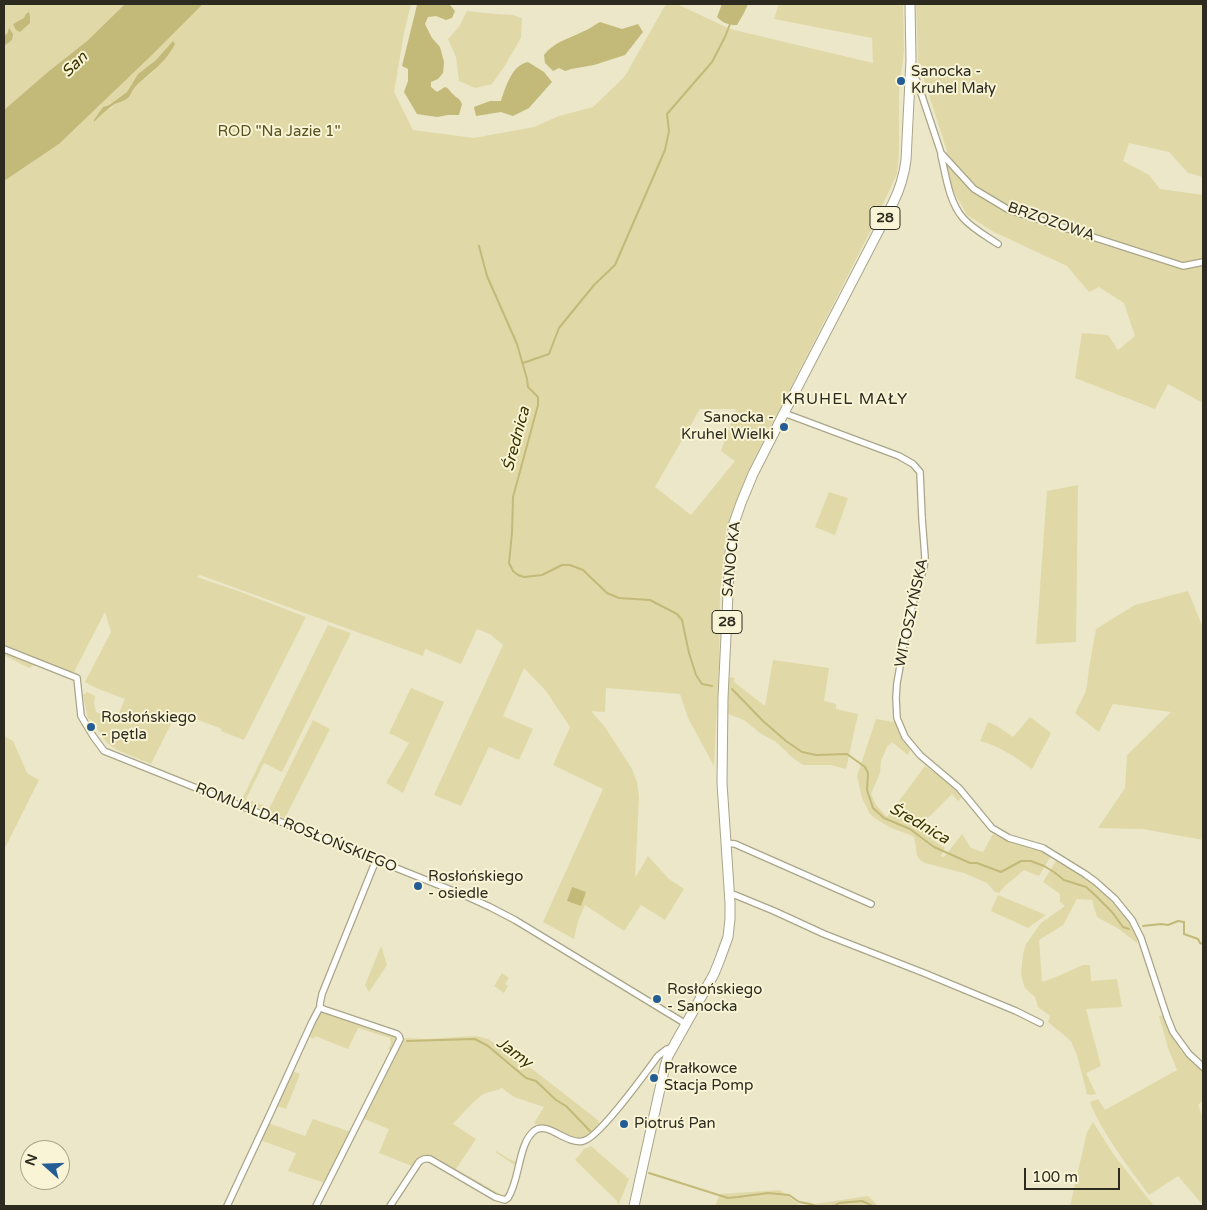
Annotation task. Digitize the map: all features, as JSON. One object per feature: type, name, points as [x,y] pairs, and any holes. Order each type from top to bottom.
[{"type":"main road","name":"SANOCKA","points":[[686,1024],[714,974],[728,937],[730,919],[722,782],[723,698],[732,533],[737,513],[748,485],[901,184],[905,172],[912,60],[910,4]]},
{"type":"main road","name":"28","points":[[634,1206],[665,1066],[686,1024]]},
{"type":"street","name":"BRZOZOWA","points":[[911,72],[917,81],[941,153],[974,189],[1009,210],[1183,266],[1203,262]]},
{"type":"street","points":[[941,153],[952,199],[962,217],[998,244]]},
{"type":"street","name":"WITOSZYŃSKA","points":[[784,413],[899,456],[913,464],[920,472],[924,567],[909,616],[896,698],[897,718],[905,737],[920,755],[959,788],[992,828],[1009,838],[1043,848],[1085,874],[1104,889],[1124,909],[1141,938],[1173,1032],[1189,1054],[1203,1067]]},
{"type":"street","name":"ROMUALDA ROSŁOŃSKIEGO","points":[[4,649],[77,678],[82,716],[104,751],[490,907],[515,920],[686,1024]]},
{"type":"street","points":[[725,843],[735,844],[871,904]]},
{"type":"street","points":[[227,1206],[320,1007],[322,994],[376,860]]},
{"type":"street","points":[[729,894],[774,911],[824,934],[924,972],[1040,1023]]},
{"type":"street","points":[[316,1206],[400,1039],[400,1036],[397,1034],[320,1007]]},
{"type":"street","points":[[390,1206],[419,1162],[426,1158],[495,1197],[505,1200],[510,1195],[526,1141],[531,1133],[539,1128],[544,1128],[576,1141],[590,1139],[606,1123],[658,1056],[673,1047]]},
{"type":"green space","points":[[4,4],[125,4],[87,41],[4,110],[4,46],[7,44],[7,34],[4,35]]},
{"type":"green space","name":"ROD \"Na Jazie 1\"","points":[[203,4],[411,4],[394,92],[413,130],[474,138],[534,127],[559,116],[593,107],[625,76],[666,4],[677,4],[730,29],[873,63],[872,38],[774,19],[779,4],[903,4],[904,51],[899,92],[897,174],[871,230],[748,471],[726,529],[720,595],[714,766],[688,718],[680,694],[606,688],[605,712],[591,711],[605,727],[632,769],[637,782],[639,797],[635,878],[648,856],[669,879],[684,889],[665,920],[641,905],[624,931],[585,905],[578,921],[574,939],[543,922],[603,789],[553,765],[570,727],[546,691],[524,668],[503,716],[533,729],[519,760],[489,747],[461,806],[434,795],[503,645],[490,634],[477,629],[461,664],[425,649],[423,656],[200,575],[197,577],[306,617],[244,740],[221,731],[222,729],[177,712],[151,764],[117,750],[107,743],[91,720],[88,719],[83,695],[87,692],[95,696],[96,712],[116,720],[125,699],[85,682],[111,632],[105,612],[72,676],[34,665],[29,668],[4,655],[4,181],[59,144]],"holes":[[[173,42],[153,72],[133,88],[129,96],[106,110],[95,122],[106,105],[109,105],[127,92],[138,74],[156,60]],[[700,409],[736,409],[721,451],[735,461],[691,515],[655,487]]]},
{"type":"green space","points":[[916,4],[1203,4],[1203,177],[1188,173],[1169,152],[1129,143],[1123,161],[1149,175],[1160,189],[1203,195],[1203,403],[1168,384],[1155,409],[1075,378],[1082,333],[1108,335],[1118,350],[1135,336],[1124,303],[1099,287],[1089,292],[1067,266],[994,232],[967,215],[950,185],[944,160],[947,151],[918,61]]},
{"type":"green space","points":[[467,11],[513,15],[522,18],[521,38],[504,67],[492,84],[475,88],[459,81],[456,57],[448,39],[459,27]]},
{"type":"green space","points":[[1078,485],[1076,642],[1036,644],[1047,491]]},
{"type":"green space","points":[[829,492],[848,498],[835,535],[815,527]]},
{"type":"green space","points":[[1188,591],[1203,628],[1203,840],[1143,829],[1098,828],[1125,788],[1127,755],[1171,712],[1113,704],[1099,732],[1075,713],[1087,685],[1096,629],[1135,605]]},
{"type":"green space","points":[[328,625],[351,633],[282,772],[264,763],[246,799],[265,806],[263,809],[241,801]]},
{"type":"green space","points":[[773,660],[829,668],[824,701],[836,704],[836,709],[858,714],[846,769],[831,765],[803,765],[776,742],[760,733],[744,720],[728,714],[728,680],[731,677],[735,678],[734,682],[765,706]]},
{"type":"green space","points":[[411,688],[444,702],[403,793],[386,783],[409,743],[389,733]]},
{"type":"green space","points":[[1030,717],[1051,733],[1032,769],[1001,749],[980,741],[988,722],[1013,737]]},
{"type":"green space","points":[[876,719],[895,722],[902,739],[910,750],[908,755],[892,742],[887,747],[881,761],[880,773],[871,794],[876,805],[887,817],[925,766],[956,788],[963,796],[958,801],[952,794],[922,824],[932,839],[945,848],[941,856],[944,857],[962,834],[971,848],[983,852],[993,834],[1051,856],[1039,876],[1024,870],[999,893],[995,892],[987,883],[964,873],[921,861],[917,855],[913,836],[889,827],[870,814],[862,798],[857,776]]},
{"type":"green space","points":[[313,720],[330,729],[285,818],[268,811]]},
{"type":"green space","points":[[4,736],[13,741],[27,773],[39,780],[4,850]]},
{"type":"green space","points":[[1056,861],[1093,881],[1130,922],[1138,934],[1137,943],[1119,929],[1097,917],[1092,900],[1077,899],[1063,925],[1039,940],[1042,982],[1083,965],[1090,965],[1091,981],[1117,979],[1122,1007],[1086,1009],[1101,1066],[1086,1073],[1096,1094],[1090,1095],[1087,1094],[1077,1055],[1071,1041],[1048,1022],[1050,1016],[1038,1007],[1035,997],[1025,988],[1021,974],[1026,944],[1041,923],[1065,906],[1060,902],[1060,894],[1043,882]]},
{"type":"green space","points":[[998,895],[1046,915],[1028,928],[991,911]]},
{"type":"green space","points":[[381,946],[387,965],[369,992],[365,985]]},
{"type":"green space","points":[[502,973],[509,978],[505,984],[508,986],[504,993],[494,986]]},
{"type":"green space","points":[[321,1011],[396,1037],[397,1040],[392,1051],[388,1049],[391,1044],[390,1038],[358,1028],[348,1049],[315,1036],[314,1039],[308,1036]]},
{"type":"green space","points":[[1164,1015],[1181,1051],[1203,1071],[1203,1100],[1198,1105],[1203,1118],[1202,1204],[1178,1176],[1149,1195],[1101,1126],[1090,1102],[1098,1099],[1105,1110],[1177,1070],[1168,1048],[1159,1016]]},
{"type":"green space","points":[[476,1036],[488,1039],[532,1069],[598,1120],[600,1126],[588,1137],[583,1139],[573,1138],[548,1126],[534,1123],[544,1107],[514,1097],[502,1088],[486,1093],[474,1102],[453,1124],[476,1139],[456,1169],[502,1195],[506,1194],[516,1166],[496,1151],[517,1162],[510,1192],[504,1198],[499,1196],[424,1156],[419,1159],[394,1197],[412,1166],[379,1153],[389,1129],[364,1119],[357,1133],[355,1132],[402,1038],[425,1039]]},
{"type":"green space","points":[[292,1071],[300,1074],[286,1109],[277,1106]]},
{"type":"green space","points":[[313,1119],[351,1132],[325,1183],[288,1171],[296,1153],[260,1140],[268,1123],[305,1136]]},
{"type":"green space","points":[[1093,1122],[1114,1155],[1154,1206],[1070,1206],[1087,1132]]},
{"type":"green space","points":[[591,1146],[629,1179],[618,1206],[617,1201],[575,1160],[584,1149]]},
{"type":"green space","points":[[780,1190],[801,1206],[715,1206],[720,1194]]},
{"type":"green space","points":[[868,1196],[878,1206],[801,1206]]},
{"type":"water","name":"San","points":[[125,4],[203,4],[59,144],[4,181],[4,110],[87,41]]},
{"type":"water","points":[[722,4],[748,4],[737,25],[731,25],[717,17]]},
{"type":"water","points":[[417,5],[450,5],[455,11],[452,18],[446,20],[436,16],[428,17],[425,24],[432,38],[440,47],[444,62],[443,73],[438,79],[431,82],[431,87],[437,92],[445,87],[459,99],[462,104],[459,115],[437,117],[417,114],[404,92],[408,81],[408,69],[402,66]]},
{"type":"water","points":[[29,12],[30,23],[20,32],[16,30],[13,24],[24,18]]},
{"type":"water","points":[[600,22],[622,29],[638,24],[643,32],[625,55],[594,65],[565,71],[559,68],[553,71],[545,63],[544,55],[552,47]]},
{"type":"water","points":[[9,28],[13,34],[12,40],[4,46],[4,35],[7,34]]},
{"type":"water","points":[[173,41],[175,44],[171,51],[133,89],[129,97],[112,106],[94,122],[103,107],[127,92],[138,74],[156,60]]},
{"type":"water","points":[[528,62],[544,72],[552,82],[529,108],[513,116],[501,112],[476,116],[474,107],[490,101],[501,101],[514,72],[522,64]]},
{"type":"water","points":[[572,887],[586,892],[581,906],[567,901]]},
{"type":"waterway","name":"Średnica","points":[[523,363],[549,354],[559,328],[594,285],[615,265],[665,150],[669,131],[667,114],[712,62],[730,24]]},
{"type":"waterway","name":"Średnica","points":[[479,246],[487,276],[517,344],[528,387],[538,397],[538,405],[513,497],[509,563],[513,571],[524,577],[542,575],[562,565],[570,565],[583,570],[607,593],[619,598],[650,600],[677,614],[682,620],[696,675],[702,684],[712,686]]},
{"type":"waterway","name":"Średnica","points":[[732,689],[763,721],[802,752],[816,755],[847,754],[865,767],[868,773],[867,790],[873,808],[884,818],[910,829],[934,847],[970,863],[977,863],[1001,872],[1021,861],[1031,861],[1044,866],[1064,880],[1086,887],[1112,912],[1123,927],[1129,929]]},
{"type":"waterway","name":"Średnica","points":[[1143,926],[1168,925],[1178,921],[1184,922],[1184,934],[1198,939],[1203,944]]},
{"type":"waterway","name":"Jamy","points":[[407,1041],[475,1039],[488,1046],[526,1078],[536,1081],[556,1100],[566,1106],[590,1131]]},
{"type":"waterway","name":"Jamy","points":[[649,1173],[728,1198],[768,1193],[789,1195],[799,1202],[816,1206]]},
{"type":"waterway","name":"Jamy","points":[[834,1206],[839,1203],[862,1201],[873,1206]]},
{"type":"place","name":"Sanocka - Kruhel Mały","points":[[901,81]]},
{"type":"place","name":"Sanocka - Kruhel Wielki","points":[[784,427]]},
{"type":"place","name":"Rosłońskiego - pętla","points":[[91,727]]},
{"type":"place","name":"Rosłońskiego - osiedle","points":[[418,886]]},
{"type":"place","name":"Rosłońskiego - Sanocka","points":[[657,999]]},
{"type":"place","name":"Prałkowce Stacja Pomp","points":[[654,1078]]},
{"type":"place","name":"Piotruś Pan","points":[[624,1124]]},
{"type":"district","name":"KRUHEL MAŁY","points":[[845,400]]}]
